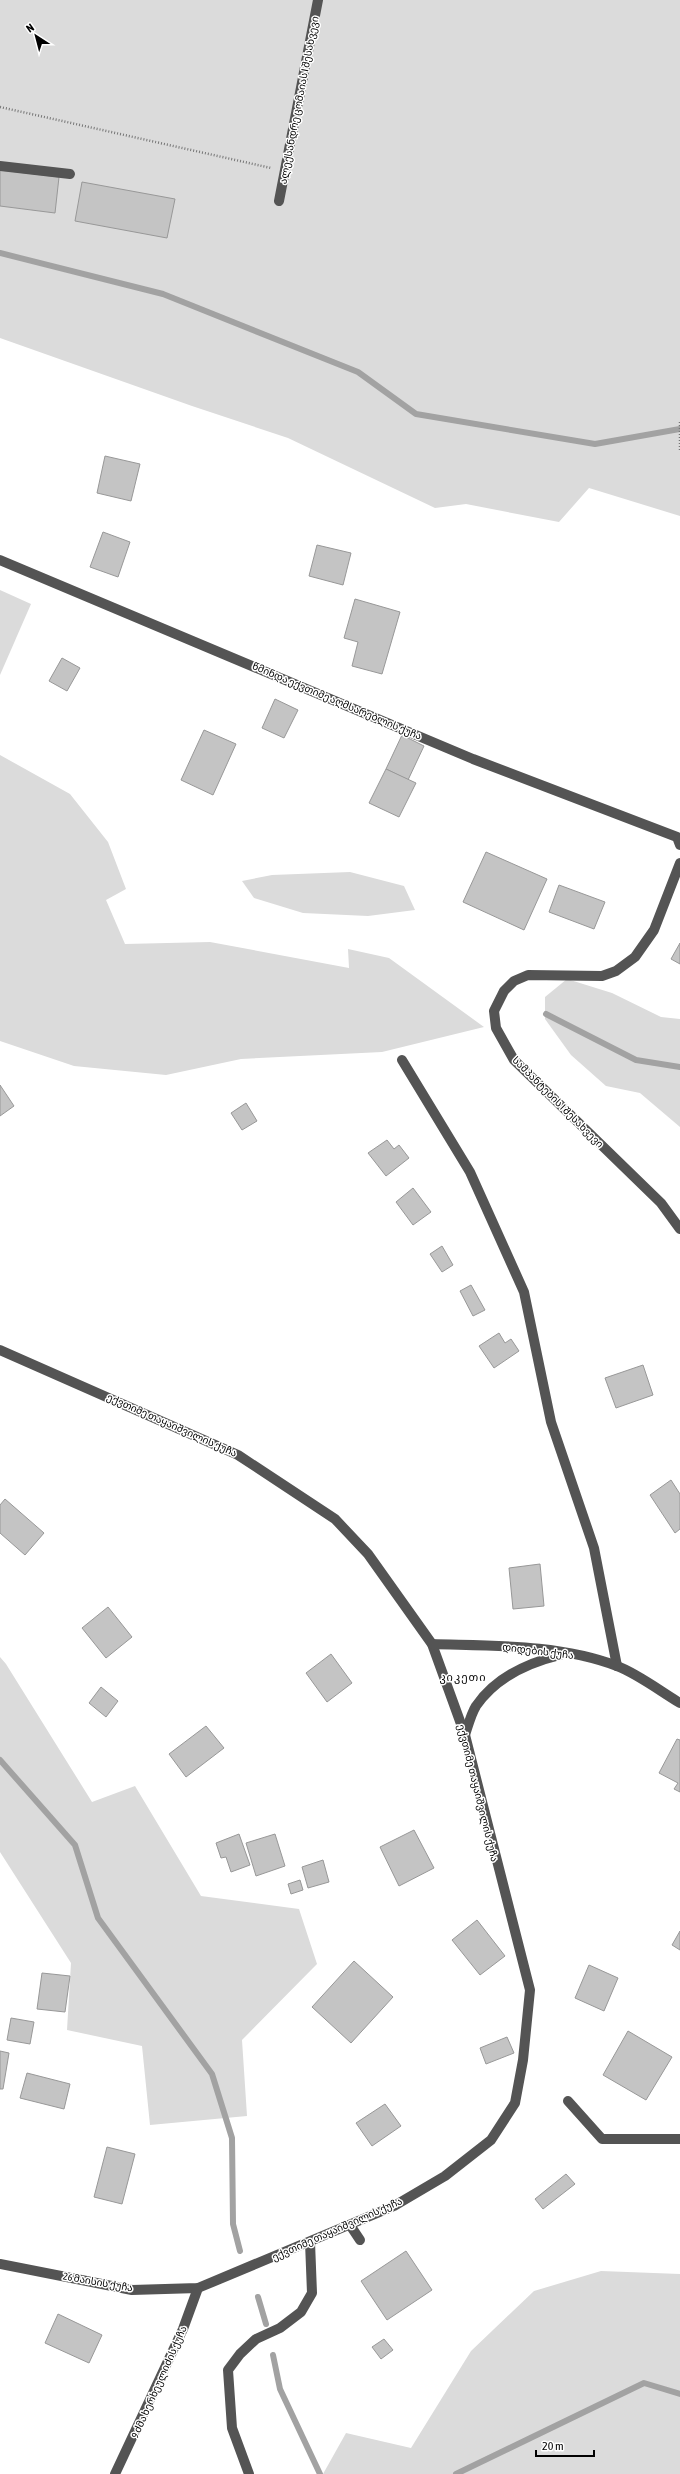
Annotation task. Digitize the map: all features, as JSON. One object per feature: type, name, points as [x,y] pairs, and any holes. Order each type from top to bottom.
[{"type":"street","name":"ალექსანდრე ცომაიას I შესახვევი","points":[[279,200],[318,0]]},
{"type":"street","points":[[0,166],[70,174]]},
{"type":"street","name":"წმინდა ექვთიმე აღმსარებლის ქუჩა","points":[[0,560],[473,759],[678,841]]},
{"type":"street","name":"სამპანტების I შესახვევი","points":[[680,864],[676,886],[654,930],[635,957],[616,971],[602,976],[528,974],[514,981],[504,991],[494,1011],[496,1028],[514,1060],[662,1203],[680,1229]]},
{"type":"street","points":[[402,1060],[470,1172],[524,1292],[551,1422],[594,1548],[617,1666]]},
{"type":"street","name":"ექვთიმე თაყაიშვილის ქუჩა","points":[[0,1350],[238,1455],[335,1519],[368,1554],[432,1644],[465,1735],[530,1990],[523,2060],[515,2103],[491,2140],[445,2176],[394,2206],[198,2288]]},
{"type":"street","name":"დიდების ქუჩა","points":[[432,1644],[488,1646],[567,1653],[617,1666],[680,1703]]},
{"type":"street","points":[[465,1735],[476,1706],[503,1677],[538,1660],[567,1653]]},
{"type":"street","points":[[568,2101],[602,2139],[680,2139]]},
{"type":"street","points":[[350,2225],[360,2240]]},
{"type":"street","points":[[249,2474],[232,2428],[228,2370],[240,2354],[256,2339],[280,2328],[301,2312],[312,2293],[310,2242]]},
{"type":"street","name":"26 მაისის ქუჩა","points":[[0,2264],[132,2290],[198,2288]]},
{"type":"street","name":"9 ძმა ხერხეულიძის ქუჩა","points":[[115,2474],[183,2329],[198,2288]]},
{"type":"path","points":[[0,106],[285,171]]},
{"type":"path","points":[[680,422],[680,452]]},
{"type":"shaded area","points":[[0,0],[680,0],[680,516],[589,488],[559,522],[466,504],[435,508],[288,438],[192,406],[0,338]]},
{"type":"shaded area","points":[[0,590],[31,604],[0,675]]},
{"type":"shaded area","points":[[0,755],[70,794],[108,842],[126,889],[106,900],[125,944],[210,942],[349,968],[348,949],[389,958],[484,1027],[382,1052],[241,1059],[166,1075],[74,1066],[0,1041]]},
{"type":"shaded area","points":[[350,872],[404,886],[415,910],[368,916],[303,913],[254,898],[242,881],[272,875]]},
{"type":"shaded area","points":[[567,979],[612,993],[661,1017],[680,1019],[680,1127],[640,1093],[606,1086],[571,1055],[545,1019],[545,997]]},
{"type":"shaded area","points":[[0,1657],[6,1664],[92,1802],[135,1786],[201,1896],[299,1909],[317,1964],[242,2040],[247,2116],[150,2125],[142,2046],[67,2030],[71,1963],[0,1852]]},
{"type":"shaded area","points":[[601,2271],[680,2274],[680,2474],[323,2474],[346,2433],[411,2448],[471,2351],[534,2291]]},
{"type":"building","points":[[0,170],[59,177],[55,213],[0,206]]},
{"type":"building","points":[[82,182],[175,199],[167,238],[75,221]]},
{"type":"building","points":[[105,456],[140,464],[131,501],[97,493]]},
{"type":"building","points":[[103,532],[130,542],[118,577],[90,567]]},
{"type":"building","points":[[317,545],[351,553],[343,585],[309,576]]},
{"type":"building","points":[[355,599],[400,612],[382,674],[352,666],[358,642],[344,638]]},
{"type":"building","points":[[62,658],[80,668],[67,691],[49,681]]},
{"type":"building","points":[[275,699],[298,710],[284,738],[262,728]]},
{"type":"building","points":[[204,730],[236,744],[213,795],[181,780]]},
{"type":"building","points":[[402,735],[424,746],[408,780],[386,769]]},
{"type":"building","points":[[386,769],[416,783],[399,817],[369,803]]},
{"type":"building","points":[[486,852],[547,879],[524,930],[463,902]]},
{"type":"building","points":[[559,885],[605,902],[594,929],[549,912]]},
{"type":"building","points":[[680,943],[680,964],[671,959]]},
{"type":"building","points":[[0,1085],[14,1106],[0,1116]]},
{"type":"building","points":[[246,1103],[257,1121],[242,1130],[231,1113]]},
{"type":"building","points":[[387,1140],[394,1149],[399,1145],[409,1158],[386,1176],[368,1153]]},
{"type":"building","points":[[413,1188],[431,1212],[413,1225],[396,1202]]},
{"type":"building","points":[[442,1246],[453,1265],[442,1272],[430,1254]]},
{"type":"building","points":[[471,1285],[485,1310],[473,1316],[460,1291]]},
{"type":"building","points":[[499,1333],[505,1343],[511,1339],[519,1351],[494,1368],[479,1346]]},
{"type":"building","points":[[643,1365],[653,1395],[616,1408],[605,1378]]},
{"type":"building","points":[[671,1480],[680,1494],[680,1529],[675,1533],[650,1495]]},
{"type":"building","points":[[5,1499],[44,1533],[25,1555],[0,1533],[0,1505]]},
{"type":"building","points":[[540,1564],[544,1606],[513,1609],[509,1568]]},
{"type":"building","points":[[108,1607],[132,1637],[106,1658],[82,1628]]},
{"type":"building","points":[[331,1654],[352,1683],[327,1702],[306,1673]]},
{"type":"building","points":[[101,1687],[118,1701],[106,1717],[89,1703]]},
{"type":"building","points":[[206,1726],[224,1748],[186,1777],[169,1754]]},
{"type":"building","points":[[677,1739],[680,1740],[680,1792],[674,1789],[678,1783],[659,1773]]},
{"type":"building","points":[[414,1830],[434,1868],[399,1886],[380,1847]]},
{"type":"building","points":[[239,1834],[250,1865],[231,1872],[226,1857],[221,1858],[216,1843]]},
{"type":"building","points":[[275,1834],[285,1866],[256,1876],[246,1843]]},
{"type":"building","points":[[323,1860],[329,1882],[308,1888],[302,1867]]},
{"type":"building","points":[[300,1880],[303,1890],[291,1894],[288,1884]]},
{"type":"building","points":[[477,1920],[505,1956],[480,1975],[452,1940]]},
{"type":"building","points":[[680,1931],[680,1950],[672,1945]]},
{"type":"building","points":[[354,1961],[393,1997],[351,2043],[312,2007]]},
{"type":"building","points":[[589,1965],[618,1978],[604,2011],[575,1998]]},
{"type":"building","points":[[42,1973],[70,1976],[65,2012],[37,2009]]},
{"type":"building","points":[[11,2018],[34,2022],[30,2044],[7,2040]]},
{"type":"building","points":[[628,2031],[672,2057],[646,2100],[603,2075]]},
{"type":"building","points":[[507,2037],[514,2053],[486,2064],[480,2048]]},
{"type":"building","points":[[0,2051],[9,2053],[3,2089],[0,2089]]},
{"type":"building","points":[[27,2073],[70,2084],[64,2109],[20,2098]]},
{"type":"building","points":[[385,2104],[401,2126],[372,2146],[356,2123]]},
{"type":"building","points":[[107,2147],[135,2154],[122,2204],[94,2197]]},
{"type":"building","points":[[566,2174],[575,2184],[543,2209],[535,2199]]},
{"type":"building","points":[[406,2251],[432,2290],[387,2320],[361,2281]]},
{"type":"building","points":[[58,2314],[102,2335],[89,2363],[45,2343]]},
{"type":"building","points":[[384,2339],[393,2350],[381,2359],[372,2347]]},
{"type":"waterway","points":[[0,253],[163,294],[358,372],[416,414],[595,444],[680,429]]},
{"type":"waterway","points":[[546,1014],[636,1060],[680,1067]]},
{"type":"waterway","points":[[0,1760],[75,1845],[98,1918],[212,2074],[232,2138],[233,2224],[240,2251]]},
{"type":"waterway","points":[[258,2297],[266,2324]]},
{"type":"waterway","points":[[273,2355],[280,2389],[320,2474]]},
{"type":"waterway","points":[[456,2474],[644,2383],[680,2394]]},
{"type":"district","name":"კიკეთი","points":[[463,1677]]}]
